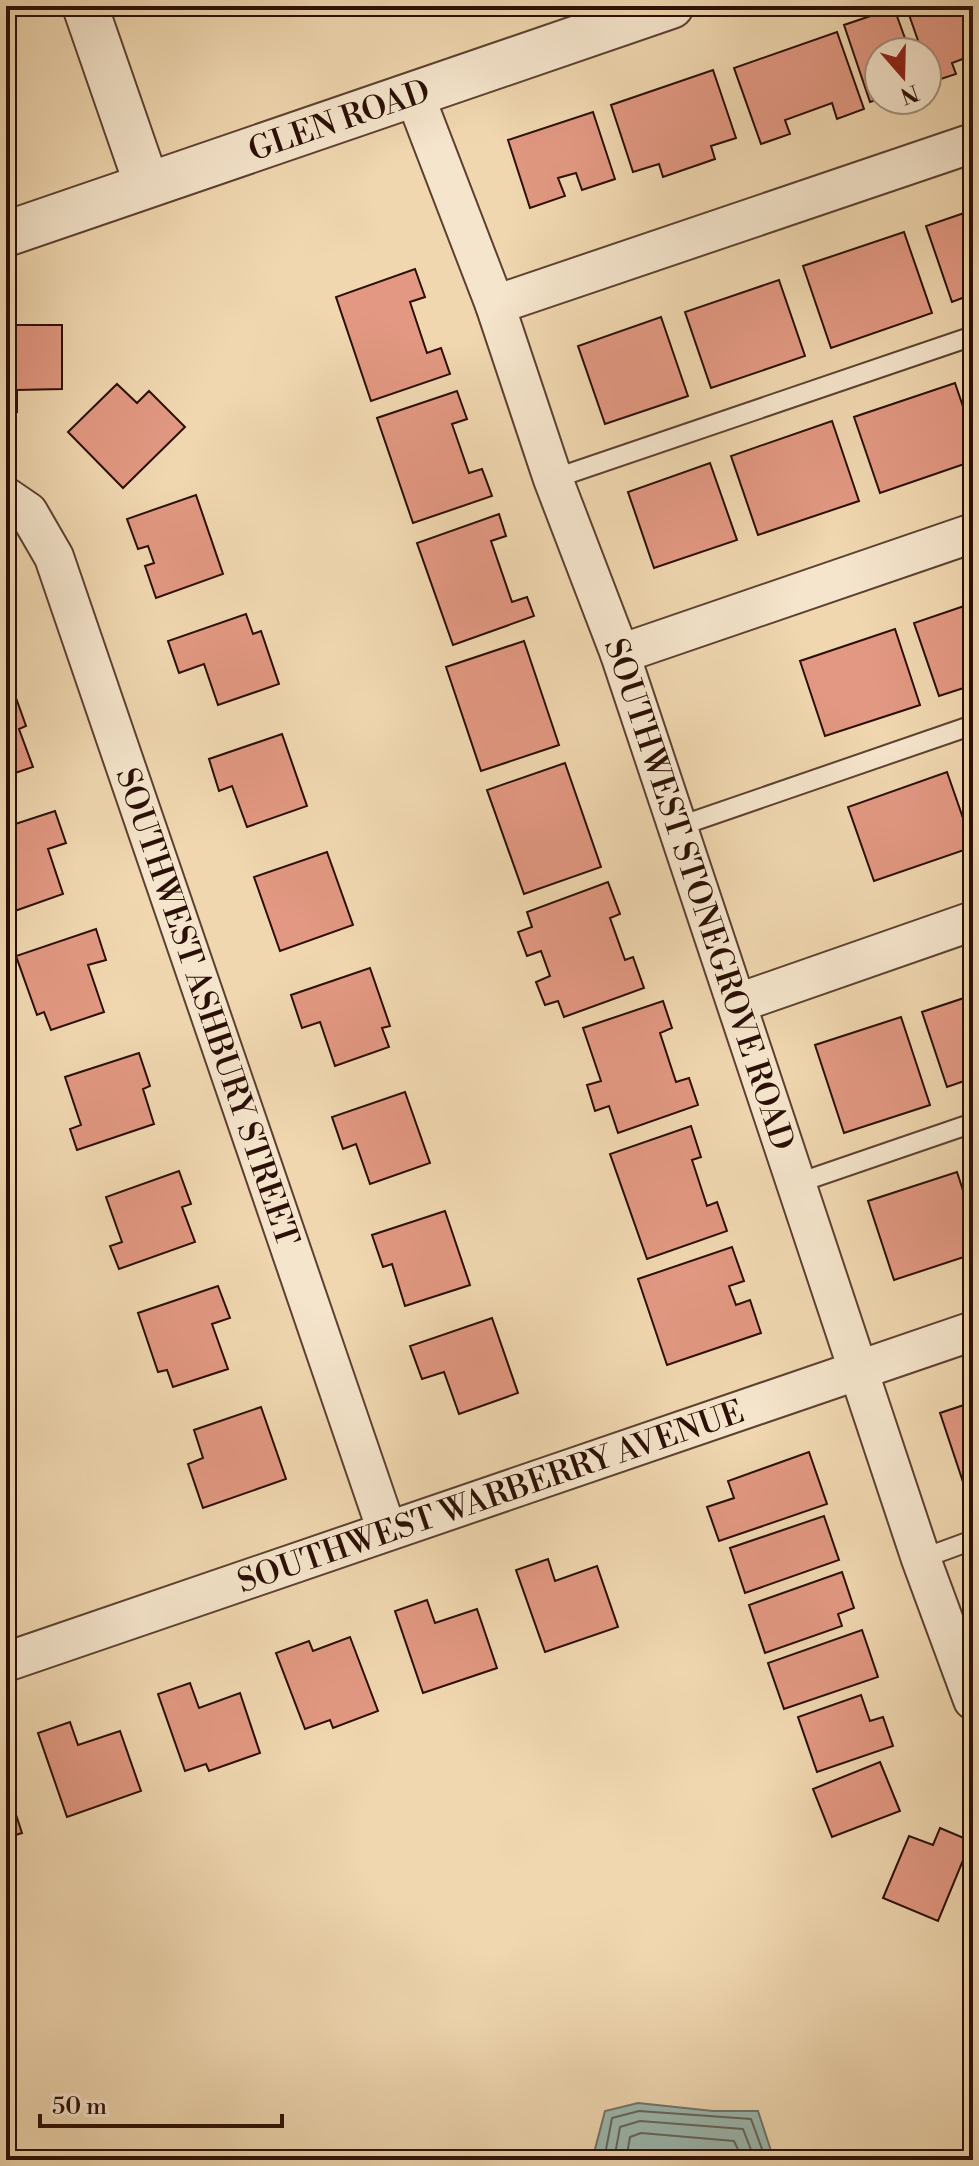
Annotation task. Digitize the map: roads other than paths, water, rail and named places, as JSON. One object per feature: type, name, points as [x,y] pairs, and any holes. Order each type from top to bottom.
[{"type":"street","points":[[85,6],[147,185]]},
{"type":"street","name":"GLEN ROAD","points":[[6,234],[671,6]]},
{"type":"street","name":"SOUTHWEST STONEGROVE ROAD","points":[[414,94],[495,305],[553,479],[620,654],[921,1559],[973,1700]]},
{"type":"street","points":[[495,305],[973,143]]},
{"type":"street","name":"SOUTHWEST ASHBURY STREET","points":[[7,497],[28,512],[54,557],[387,1531]]},
{"type":"street","points":[[620,654],[973,533]]},
{"type":"street","points":[[738,1003],[973,921]]},
{"type":"street","name":"SOUTHWEST WARBERRY AVENUE","points":[[6,1662],[973,1331]]},
{"type":"lane","points":[[553,479],[973,336]]},
{"type":"lane","points":[[677,827],[973,725]]},
{"type":"lane","points":[[798,1183],[973,1123]]},
{"type":"lane","points":[[921,1559],[973,1540]]},
{"type":"water","points":[[638,2103],[713,2111],[758,2111],[774,2160],[597,2160],[594,2153],[605,2111]]}]
